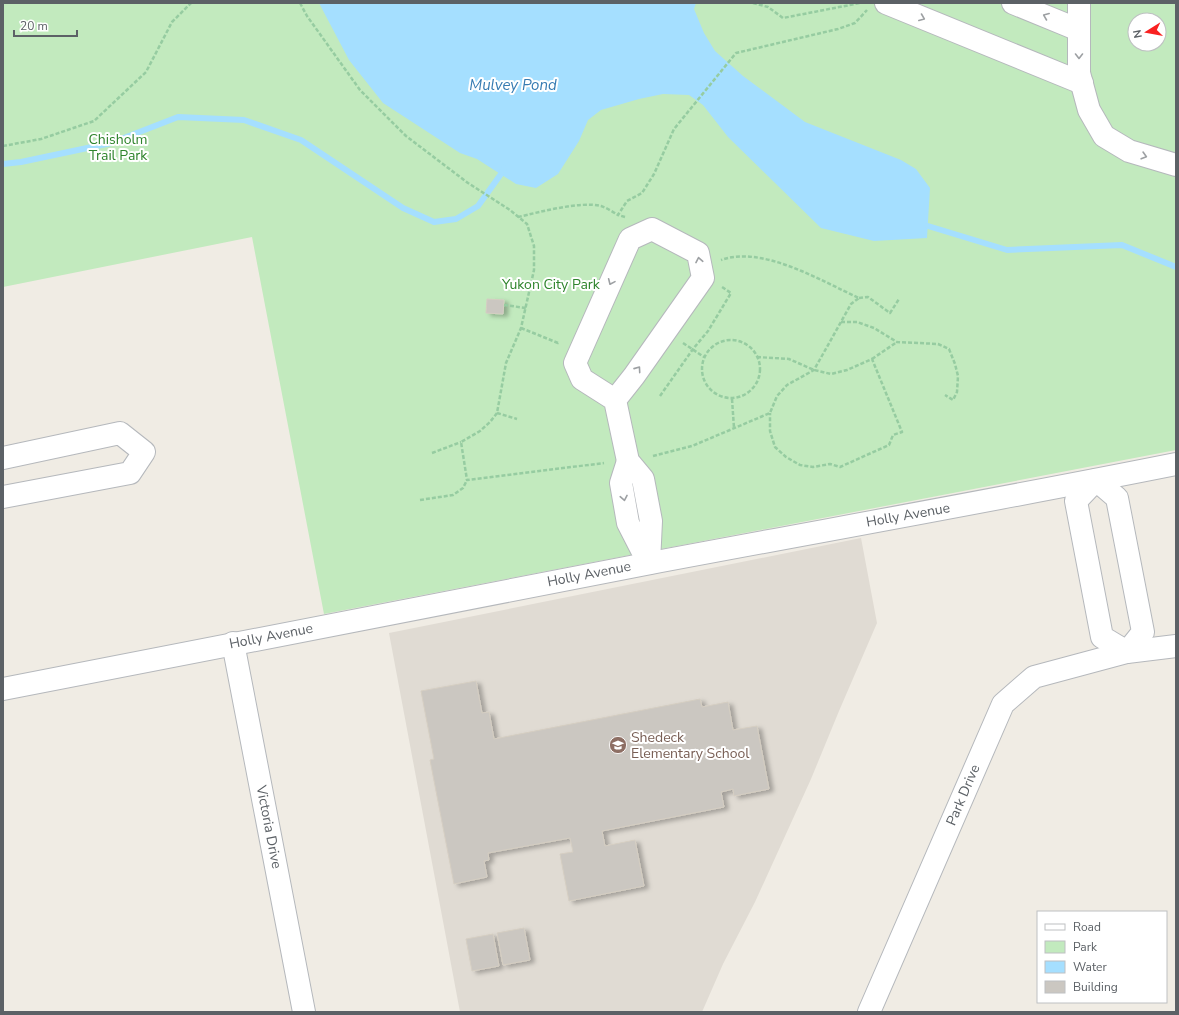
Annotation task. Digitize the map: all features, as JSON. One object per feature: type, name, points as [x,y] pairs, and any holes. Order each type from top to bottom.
[{"type":"street","points":[[1013,3],[1079,30]]},
{"type":"street","points":[[1079,3],[1079,73],[1089,110],[1104,136],[1129,151],[1176,165]]},
{"type":"street","points":[[878,5],[1082,83]]},
{"type":"street","points":[[615,400],[634,376],[703,278],[698,253],[652,229],[630,239],[575,363],[582,379],[615,400],[628,461],[643,479],[651,521],[649,563]]},
{"type":"street","points":[[3,458],[120,433],[144,452],[130,473],[3,497]]},
{"type":"street","name":"Holly Avenue","points":[[3,689],[649,563],[1176,464]]},
{"type":"street","points":[[1096,480],[1117,498],[1143,632],[1127,652],[1102,637],[1076,500],[1096,480]]},
{"type":"street","name":"Victoria Drive","points":[[233,643],[304,1012]]},
{"type":"street","name":"Park Drive","points":[[869,1012],[1003,704],[1034,676],[1127,652],[1176,646]]},
{"type":"path","points":[[3,146],[41,138],[94,121],[146,72],[172,22],[191,3]]},
{"type":"path","points":[[300,3],[307,16],[360,90],[406,136],[468,183],[510,210]]},
{"type":"path","points":[[753,3],[768,7],[783,18],[860,3]]},
{"type":"path","points":[[690,111],[736,53],[838,29],[855,22],[878,5]]},
{"type":"path","points":[[518,217],[576,205],[602,206],[618,215]]},
{"type":"path","points":[[660,396],[693,349],[708,331],[730,293],[717,284]]},
{"type":"path","points":[[859,298],[868,297],[890,313],[899,299]]},
{"type":"path","points":[[504,305],[526,308]]},
{"type":"path","points":[[840,322],[857,322],[874,328],[897,342],[938,344],[948,349],[955,364],[958,376],[958,392],[953,400],[945,395]]},
{"type":"path","points":[[521,328],[558,343],[564,338]]},
{"type":"path","points":[[728,340],[741,342],[751,349],[757,357],[759,368],[758,378],[753,388],[744,395],[732,399],[720,397],[710,390],[702,378],[701,367],[704,357],[711,348],[719,342],[728,340]]},
{"type":"path","points":[[682,342],[704,357]]},
{"type":"path","points":[[757,357],[789,359],[814,370],[831,374],[847,370],[872,359],[897,342]]},
{"type":"path","points":[[770,413],[770,431],[775,447],[786,457],[800,465],[813,468],[830,464],[840,467],[889,445],[893,435],[902,432],[872,359]]},
{"type":"path","points":[[732,399],[734,428]]},
{"type":"path","points":[[497,413],[517,419]]},
{"type":"path","points":[[432,453],[461,442]]},
{"type":"path","points":[[420,500],[453,496],[463,488],[467,480]]},
{"type":"shaded area","name":"Shedeck Elementary School","points":[[861,538],[877,623],[811,779],[755,902],[723,964],[702,1012],[460,1012],[389,633]]},
{"type":"green space","name":"Yukon City Park","points":[[3,3],[1176,3],[1176,450],[324,614],[252,237],[3,287]]},
{"type":"water","name":"Mulvey Pond","points":[[319,3],[696,3],[694,9],[704,33],[715,51],[743,76],[805,122],[901,160],[916,169],[930,188],[927,238],[874,241],[821,228],[728,137],[703,105],[689,95],[663,94],[601,110],[588,120],[579,141],[558,174],[536,188],[516,184],[477,159],[460,153],[383,103],[349,60]]},
{"type":"building","points":[[487,299],[504,300],[503,314],[486,313]]},
{"type":"building","points":[[476,681],[482,713],[489,712],[494,739],[700,699],[702,707],[728,702],[733,730],[757,726],[769,789],[734,796],[733,789],[721,792],[724,807],[602,831],[605,846],[635,840],[644,886],[569,901],[560,854],[573,852],[570,838],[488,853],[489,860],[484,861],[487,877],[454,884],[430,760],[434,759],[421,691]]},
{"type":"building","points":[[524,928],[530,960],[503,965],[497,933]]},
{"type":"building","points":[[493,934],[499,966],[472,971],[466,939]]},
{"type":"waterway","points":[[3,164],[21,162],[111,143],[178,117],[244,120],[301,140],[403,208],[434,222],[456,219],[478,206],[504,168]]},
{"type":"waterway","points":[[928,226],[1007,250],[1122,245],[1176,267]]},
{"type":"place","name":"Shedeck Elementary School","points":[[618,745]]},
{"type":"park label","name":"Chisholm Trail Park","points":[[118,148]]}]
